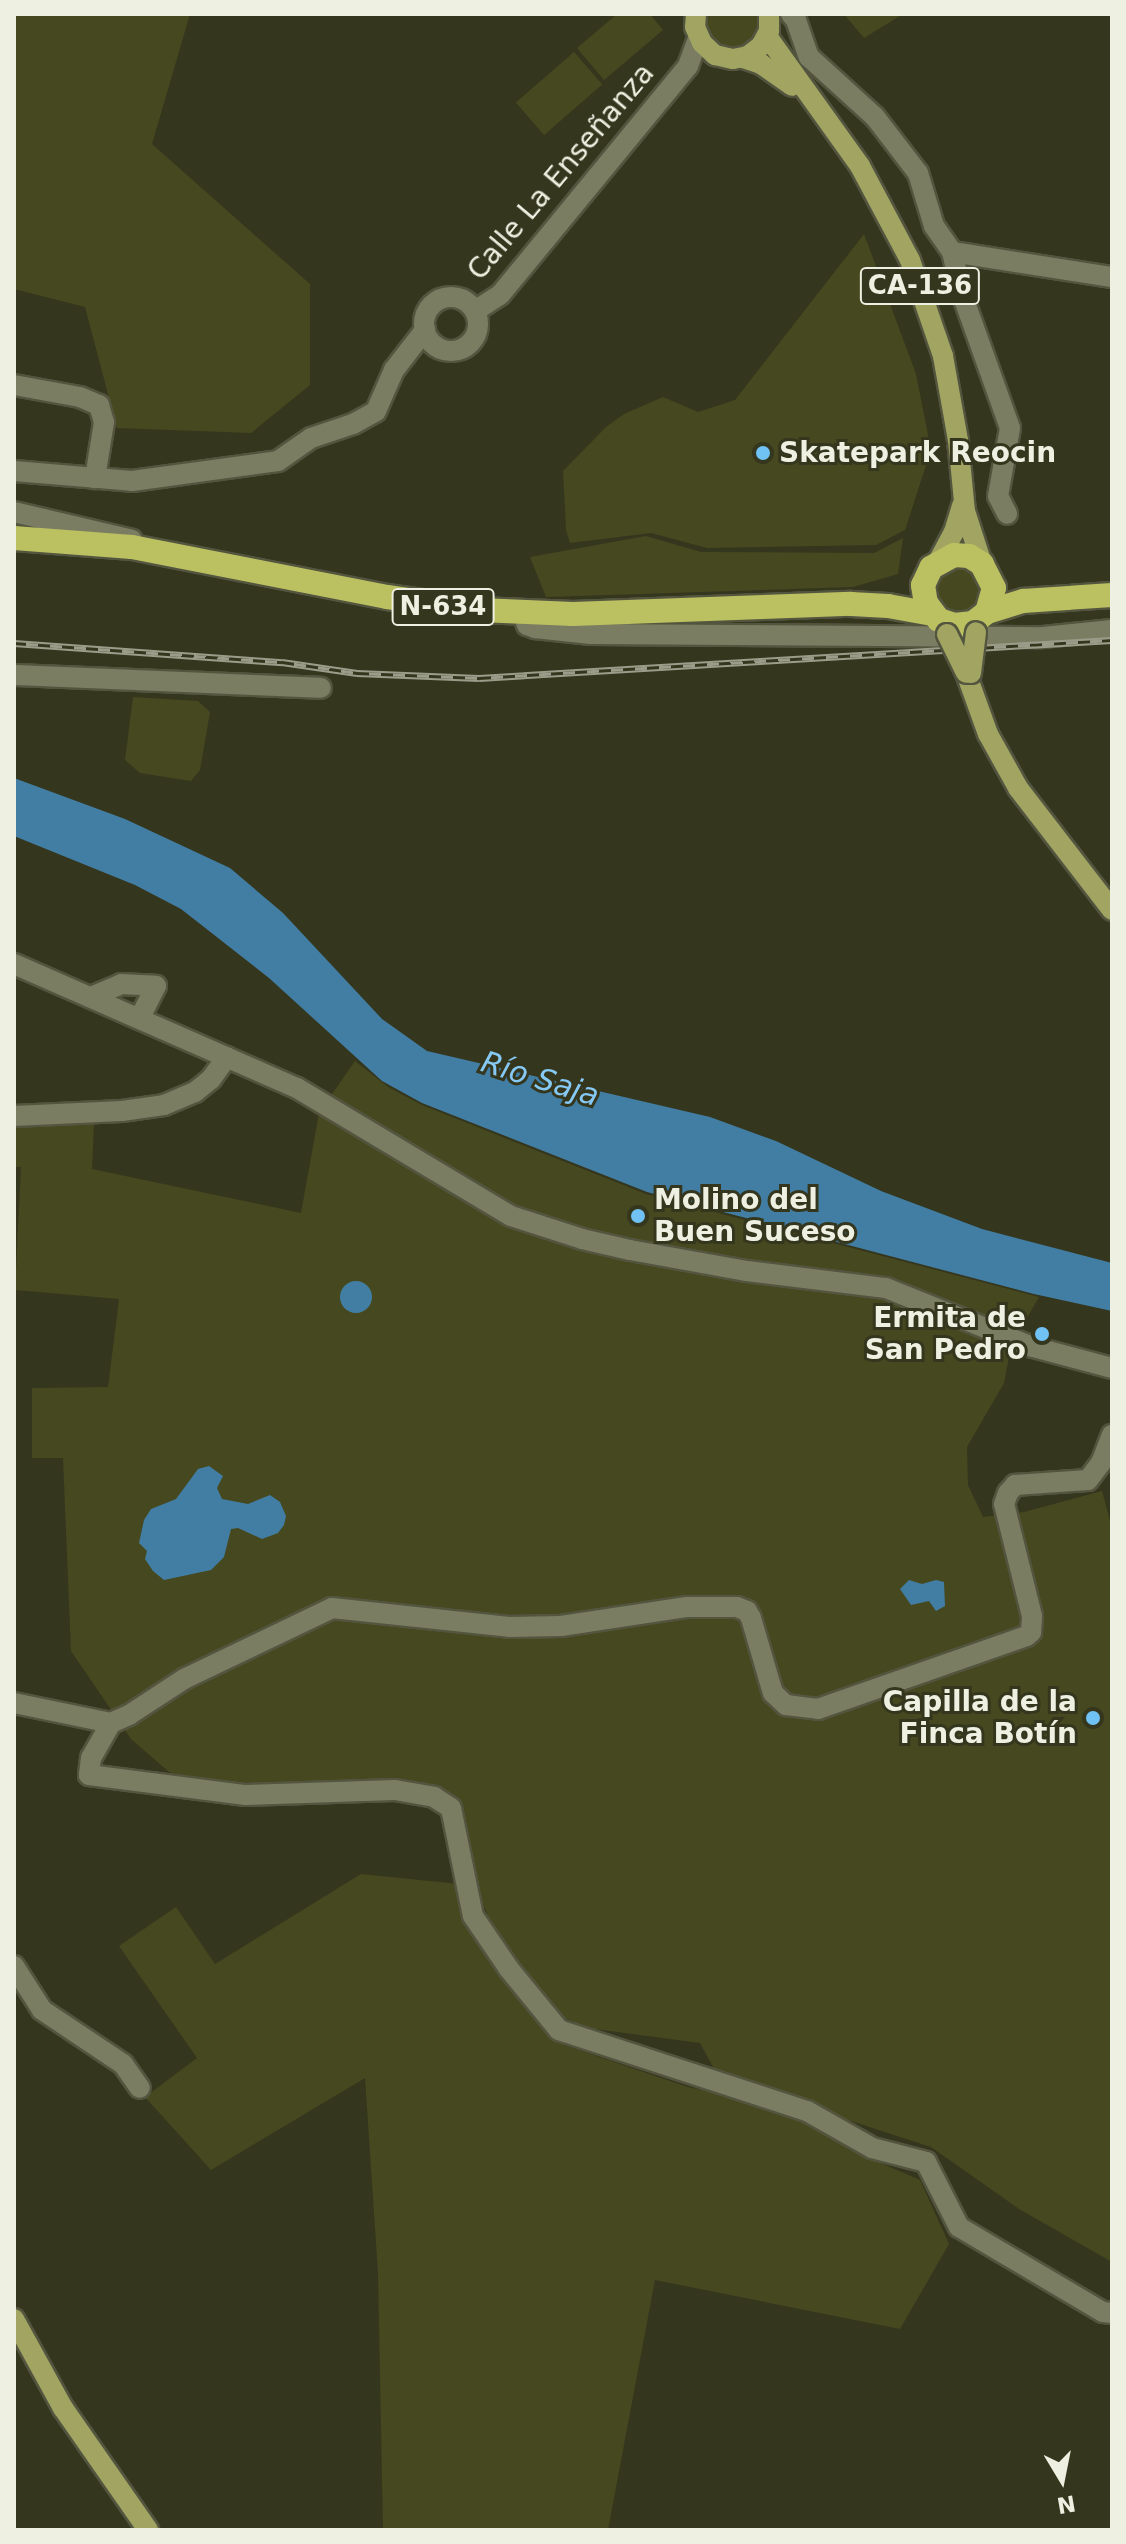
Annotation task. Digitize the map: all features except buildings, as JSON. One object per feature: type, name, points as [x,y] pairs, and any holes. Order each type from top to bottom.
[{"type":"highway","name":"N-634","points":[[14,540],[174,553],[426,604],[523,614],[851,604],[888,606],[939,622],[960,625],[981,621],[1023,601],[1112,595]]},
{"type":"highway","name":"N-634","points":[[851,604],[883,597],[961,555],[1018,589],[1061,598]]},
{"type":"highway","points":[[932,570],[924,597],[939,622]]},
{"type":"highway","points":[[981,621],[994,594],[986,570]]},
{"type":"main road","points":[[696,14],[698,38],[715,55],[743,58],[775,72],[810,101]]},
{"type":"main road","points":[[743,58],[757,50],[767,36],[769,14]]},
{"type":"main road","points":[[767,36],[810,101]]},
{"type":"main road","name":"CA-136","points":[[810,101],[867,178],[899,237],[925,297],[949,381],[963,497]]},
{"type":"main road","points":[[932,570],[954,532],[963,497]]},
{"type":"main road","points":[[963,497],[972,539],[986,570]]},
{"type":"main road","points":[[969,679],[981,621]]},
{"type":"main road","points":[[939,622],[969,679],[988,734],[1018,788],[1112,910]]},
{"type":"main road","points":[[14,2319],[63,2408],[148,2530]]},
{"type":"street","points":[[791,14],[809,57],[875,117],[918,173],[934,226],[952,252],[962,294],[1010,428],[998,496],[1007,514]]},
{"type":"street","name":"Calle La Enseñanza","points":[[475,311],[500,295],[688,66],[698,38]]},
{"type":"street","name":"Calle La Enseñanza","points":[[688,66],[715,55]]},
{"type":"street","points":[[952,252],[1112,277]]},
{"type":"street","points":[[14,471],[132,481],[278,461],[311,438],[376,411],[394,370],[425,330],[430,308],[444,298],[462,299],[475,311],[478,327],[464,347],[440,348],[425,330]]},
{"type":"street","points":[[14,385],[80,397],[99,405],[104,422],[95,478]]},
{"type":"street","points":[[14,512],[106,533],[174,553]]},
{"type":"street","points":[[523,614],[527,625],[535,628],[591,634],[1028,637],[1112,630]]},
{"type":"street","points":[[14,675],[321,688]]},
{"type":"street","points":[[14,964],[330,1105],[511,1216],[582,1239],[630,1250],[747,1271],[886,1288],[929,1302],[1033,1347],[1112,1368]]},
{"type":"street","points":[[91,997],[121,984],[156,986],[140,1018]]},
{"type":"street","points":[[14,1116],[122,1111],[164,1105],[195,1092],[211,1079],[227,1057]]},
{"type":"street","points":[[14,1703],[111,1723],[129,1715],[184,1679],[332,1608],[509,1627],[561,1626],[687,1607],[737,1607],[747,1611],[751,1618],[773,1693],[786,1705],[818,1709],[1027,1636],[1031,1632],[1032,1616],[1004,1504],[1008,1493],[1015,1485],[1088,1480],[1101,1463],[1112,1438]]},
{"type":"street","points":[[111,1723],[91,1758],[89,1775],[246,1795],[395,1790],[434,1797],[451,1808],[473,1916],[509,1969],[559,2030],[807,2111],[872,2148],[926,2162],[959,2227],[1103,2312],[1112,2313]]},
{"type":"street","points":[[14,1966],[42,2010],[123,2064],[140,2088]]},
{"type":"green space","points":[[14,14],[190,14],[152,144],[310,284],[310,385],[251,433],[117,428],[85,307],[14,289]]},
{"type":"green space","points":[[617,14],[650,14],[663,30],[604,80],[577,48]]},
{"type":"green space","points":[[704,14],[760,14],[761,26],[750,46],[729,52],[709,40]]},
{"type":"green space","points":[[844,14],[903,14],[864,38]]},
{"type":"green space","points":[[574,52],[602,84],[544,135],[516,103]]},
{"type":"green space","points":[[864,234],[916,374],[931,450],[905,530],[876,545],[707,548],[651,533],[570,543],[566,530],[563,471],[606,427],[624,414],[663,397],[698,412],[735,400]]},
{"type":"green space","points":[[646,536],[701,552],[874,553],[903,538],[898,574],[853,587],[546,597],[530,557]]},
{"type":"green space","points":[[967,564],[986,585],[978,611],[944,615],[931,584],[940,569]]},
{"type":"green space","points":[[133,697],[198,701],[210,712],[200,770],[191,781],[140,773],[125,760]]},
{"type":"green space","points":[[355,1061],[388,1087],[422,1105],[646,1194],[1039,1297],[1019,1332],[915,1287],[851,1274],[784,1266],[777,1285],[890,1300],[1011,1347],[1004,1383],[967,1447],[968,1485],[983,1517],[1024,1512],[1102,1491],[1112,1528],[1112,2262],[1019,2209],[931,2147],[719,2078],[700,2043],[587,2028],[552,2012],[498,1938],[464,1861],[456,1807],[431,1786],[222,1786],[169,1772],[131,1739],[71,1651],[63,1458],[32,1458],[32,1388],[108,1387],[119,1299],[15,1290],[21,1167],[14,1167],[14,1126],[94,1123],[92,1169],[301,1213],[319,1113]]},
{"type":"green space","points":[[361,1874],[459,1884],[467,1922],[539,2023],[564,2045],[688,2087],[787,2107],[848,2149],[920,2180],[949,2244],[900,2329],[655,2280],[608,2530],[383,2530],[378,2273],[365,2078],[211,2170],[145,2097],[197,2058],[119,1946],[176,1907],[215,1964]]},
{"type":"water","name":"Río Saja","points":[[14,778],[125,819],[230,868],[283,913],[382,1019],[427,1051],[710,1117],[776,1141],[881,1191],[982,1229],[1112,1263],[1112,1311],[1034,1294],[647,1192],[422,1103],[382,1081],[269,978],[181,909],[135,885],[14,836]]},
{"type":"water","points":[[356,1281],[367,1286],[372,1297],[367,1308],[356,1313],[345,1308],[340,1297],[345,1286]]},
{"type":"water","points":[[209,1466],[223,1476],[217,1488],[222,1499],[248,1504],[270,1495],[280,1502],[286,1516],[284,1525],[278,1533],[262,1539],[238,1528],[231,1529],[224,1557],[211,1570],[164,1580],[153,1571],[145,1559],[147,1551],[139,1543],[144,1520],[151,1509],[176,1499],[198,1469]]},
{"type":"water","points":[[909,1580],[922,1584],[936,1580],[944,1582],[945,1606],[936,1611],[929,1601],[911,1605],[900,1589]]},
{"type":"railway","points":[[14,643],[282,662],[357,673],[479,678],[1112,640]]},
{"type":"place","name":"Skatepark Reocin","points":[[763,453]]},
{"type":"place","name":"Molino del Buen Suceso","points":[[638,1216]]},
{"type":"place","name":"Ermita de San Pedro","points":[[1042,1334]]},
{"type":"place","name":"Capilla de la Finca Botín","points":[[1093,1718]]}]
